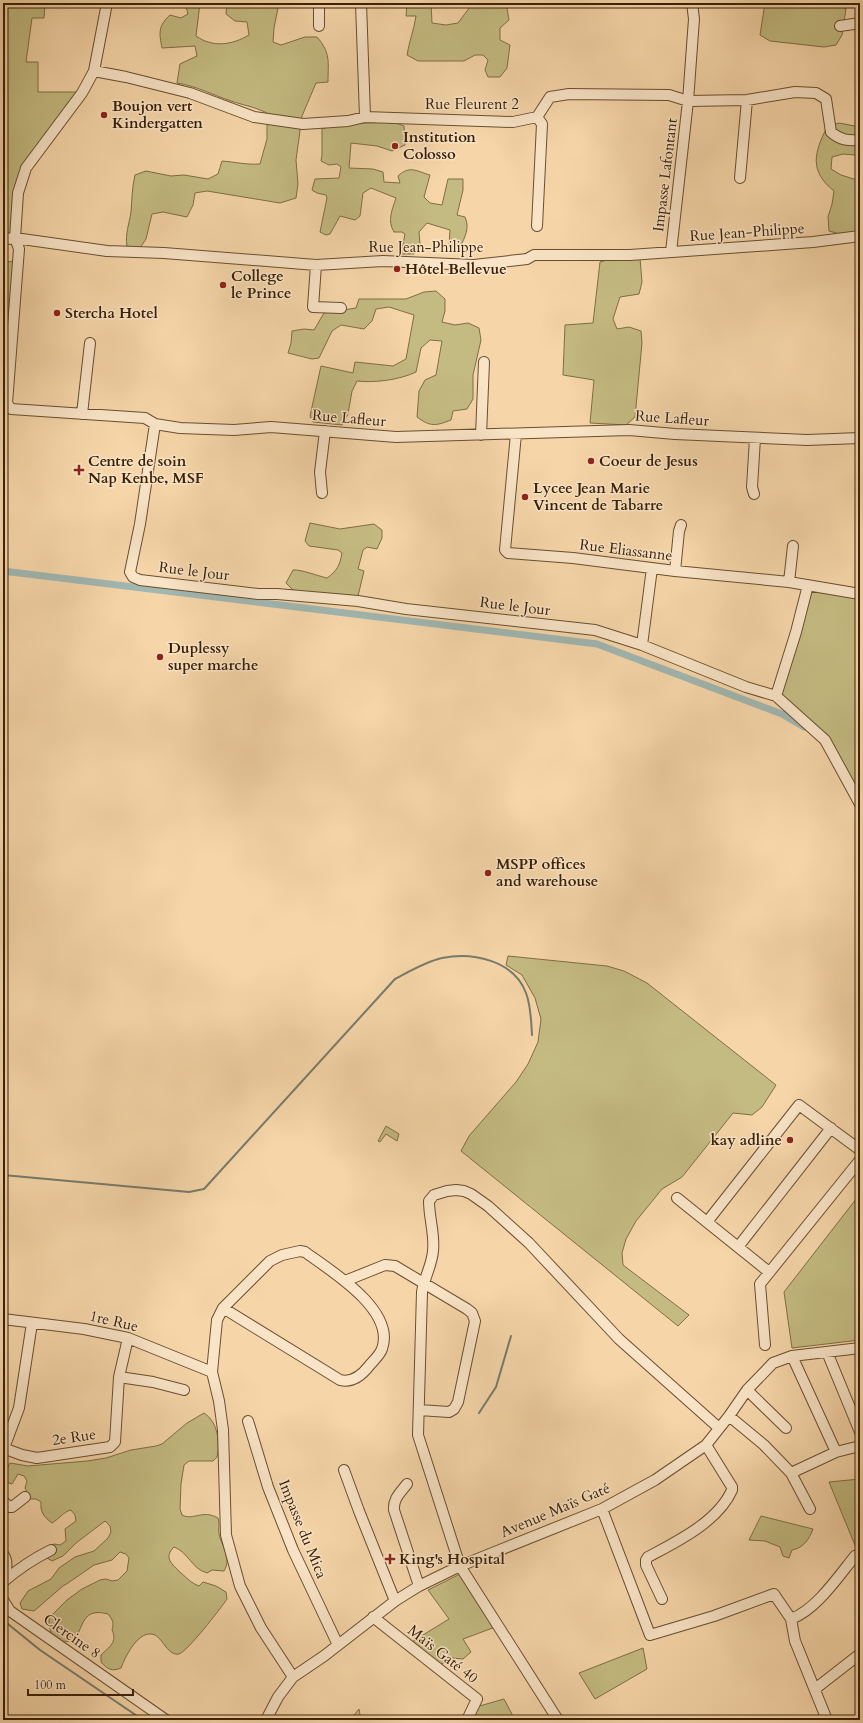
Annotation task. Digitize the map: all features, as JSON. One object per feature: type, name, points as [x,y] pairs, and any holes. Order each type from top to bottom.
[{"type":"street","points":[[15,238],[18,193],[26,168],[82,93],[94,71],[107,3]]},
{"type":"street","points":[[319,26],[320,3]]},
{"type":"street","points":[[362,3],[364,117]]},
{"type":"street","name":"Impasse Lafontant","points":[[671,252],[688,101],[694,19],[692,3]]},
{"type":"street","points":[[840,26],[860,23]]},
{"type":"street","name":"Rue Fleurent 2","points":[[94,71],[126,77],[190,93],[254,117],[303,124],[348,121],[364,117],[514,122],[537,117],[550,97],[569,94],[669,95],[688,101],[746,100],[795,92],[816,93],[826,99],[831,132],[839,139],[852,141],[860,140]]},
{"type":"street","points":[[740,178],[746,100]]},
{"type":"street","points":[[537,117],[542,124],[537,226]]},
{"type":"street","name":"Rue Jean-Philippe","points":[[3,239],[15,238],[107,251],[164,252],[316,265],[383,261],[474,265],[527,259],[534,255],[630,255],[813,242],[860,236]]},
{"type":"street","name":"Rue Lafleur","points":[[15,238],[19,249],[7,403],[11,409],[145,418],[155,424],[180,428],[210,430],[271,428],[396,437],[629,430],[807,440],[860,438]]},
{"type":"street","points":[[316,265],[313,307],[341,308]]},
{"type":"street","points":[[82,414],[90,343]]},
{"type":"street","points":[[481,435],[484,362]]},
{"type":"street","name":"Rue le Jour","points":[[155,424],[140,524],[130,572],[133,577],[140,580],[258,594],[277,594],[358,601],[406,609],[595,630],[642,645],[746,687],[776,696]]},
{"type":"street","points":[[322,492],[320,472],[325,431]]},
{"type":"street","name":"Rue Eliassanne","points":[[516,434],[506,552],[789,582],[860,594]]},
{"type":"street","points":[[754,494],[752,487],[755,438]]},
{"type":"street","points":[[675,571],[679,531],[681,525]]},
{"type":"street","points":[[789,582],[794,546]]},
{"type":"street","points":[[642,645],[652,568]]},
{"type":"street","points":[[808,586],[796,632],[776,696],[825,740],[860,804]]},
{"type":"street","points":[[707,1222],[799,1105],[860,1150]]},
{"type":"street","points":[[738,1247],[831,1128]]},
{"type":"street","points":[[765,1344],[760,1284],[860,1160]]},
{"type":"street","points":[[558,1720],[460,1566],[418,1435],[423,1282],[431,1262],[433,1250],[429,1201],[434,1195],[447,1191],[464,1191],[488,1206],[529,1243],[619,1339],[719,1428]]},
{"type":"street","points":[[677,1198],[769,1272]]},
{"type":"street","points":[[223,1308],[340,1380],[347,1381],[354,1379],[367,1368],[382,1350],[382,1324],[352,1285],[305,1252],[300,1251],[282,1255],[270,1261],[223,1308],[216,1320],[212,1372],[219,1400],[223,1430],[226,1535],[240,1586],[261,1628],[293,1677]]},
{"type":"street","points":[[345,1281],[390,1265],[395,1266],[472,1313],[475,1321],[458,1402],[454,1409],[449,1412],[419,1410]]},
{"type":"street","name":"1re Rue","points":[[3,1319],[84,1329],[128,1338],[212,1372]]},
{"type":"street","points":[[3,1448],[19,1408],[32,1323]]},
{"type":"street","name":"2e Rue","points":[[3,1448],[22,1455],[37,1458],[110,1447],[115,1442],[119,1377],[128,1338]]},
{"type":"street","name":"Avenue Maïs Gaté","points":[[266,1720],[278,1697],[293,1677],[338,1645],[395,1601],[419,1586],[460,1566],[602,1509],[655,1480],[706,1445],[730,1416],[747,1390],[772,1363],[792,1356],[860,1348]]},
{"type":"street","points":[[827,1352],[860,1432]]},
{"type":"street","points":[[792,1356],[836,1452]]},
{"type":"street","points":[[119,1377],[152,1382],[184,1390]]},
{"type":"street","points":[[747,1390],[786,1428]]},
{"type":"street","points":[[730,1416],[764,1445],[791,1473],[810,1509]]},
{"type":"street","name":"Impasse du Mica","points":[[248,1421],[268,1487],[293,1550],[338,1645]]},
{"type":"street","points":[[662,1599],[646,1564],[646,1560],[648,1557],[680,1540],[703,1525],[720,1508],[732,1490],[732,1487],[706,1445]]},
{"type":"street","points":[[791,1473],[836,1452],[860,1446]]},
{"type":"street","points":[[344,1470],[395,1601]]},
{"type":"street","points":[[407,1484],[393,1504],[419,1586]]},
{"type":"street","points":[[3,1501],[9,1507],[12,1507],[25,1497]]},
{"type":"street","points":[[602,1509],[650,1635],[714,1616],[774,1594],[791,1619],[795,1641],[827,1720]]},
{"type":"street","points":[[3,1582],[29,1562],[50,1550]]},
{"type":"street","points":[[3,1554],[5,1556],[7,1568],[3,1578]]},
{"type":"street","points":[[791,1619],[798,1616],[819,1599],[855,1556],[860,1555]]},
{"type":"street","name":"Clercine 8","points":[[3,1600],[10,1611],[166,1720]]},
{"type":"street","name":"Maïs Gaté 40","points":[[373,1617],[477,1699],[467,1720]]},
{"type":"street","points":[[815,1689],[860,1654]]},
{"type":"shaded area","points":[[3,3],[45,3],[44,18],[32,18],[26,62],[38,62],[38,92],[77,92],[21,169],[11,234],[3,235]]},
{"type":"shaded area","points":[[185,3],[200,3],[196,36],[202,40],[222,44],[236,41],[249,35],[247,22],[235,21],[226,14],[227,3],[279,3],[273,42],[281,45],[305,37],[317,37],[327,53],[328,82],[316,83],[302,116],[296,160],[298,184],[296,198],[280,203],[207,191],[195,193],[193,205],[187,217],[163,212],[152,214],[146,239],[140,248],[127,246],[127,233],[135,175],[146,171],[171,176],[184,175],[208,179],[218,174],[222,161],[260,164],[267,139],[267,113],[224,99],[198,88],[177,83],[180,64],[197,56],[195,46],[162,48],[160,30],[163,23],[170,15],[181,18],[188,14]]},
{"type":"shaded area","points":[[407,3],[431,3],[432,23],[446,25],[458,23],[473,3],[499,3],[507,8],[509,20],[500,28],[500,40],[510,45],[507,68],[500,77],[488,77],[485,70],[488,60],[483,55],[475,55],[464,61],[418,61],[407,55],[416,16],[406,16]]},
{"type":"shaded area","points":[[765,3],[815,3],[840,5],[846,9],[842,35],[836,45],[824,47],[770,41],[760,35]]},
{"type":"shaded area","points":[[393,122],[404,126],[405,145],[392,151],[377,146],[351,143],[349,168],[373,169],[383,172],[384,182],[400,183],[398,176],[410,170],[430,175],[424,197],[430,203],[442,205],[448,179],[463,179],[463,190],[457,215],[465,217],[467,229],[460,247],[449,246],[450,230],[427,223],[419,232],[420,244],[414,254],[401,254],[405,234],[402,232],[394,232],[391,224],[391,215],[396,198],[371,188],[363,193],[360,216],[355,220],[340,216],[330,234],[326,235],[320,232],[327,198],[326,195],[312,190],[315,179],[339,178],[341,167],[337,164],[329,165],[321,161],[322,129],[337,124]]},
{"type":"shaded area","points":[[839,123],[860,127],[860,153],[855,155],[843,154],[832,157],[831,169],[841,175],[860,181],[860,233],[843,235],[829,231],[828,217],[834,191],[826,184],[821,176],[817,169],[816,161],[819,145],[827,127]]},
{"type":"shaded area","points":[[618,257],[640,258],[642,282],[639,294],[620,297],[613,319],[617,329],[629,327],[641,331],[642,343],[635,417],[626,425],[590,423],[594,380],[563,375],[565,325],[593,323],[600,262]]},
{"type":"shaded area","points":[[13,261],[10,341],[3,341],[3,263]]},
{"type":"shaded area","points":[[436,291],[445,299],[445,311],[442,322],[455,325],[468,323],[479,328],[481,340],[473,375],[473,399],[467,409],[453,411],[451,420],[437,424],[426,423],[417,417],[419,391],[425,380],[436,375],[442,341],[430,340],[421,348],[416,372],[387,380],[371,382],[357,381],[352,391],[348,414],[342,425],[313,422],[310,416],[321,366],[353,373],[355,362],[393,366],[406,359],[414,315],[389,307],[376,309],[372,321],[364,329],[341,325],[332,331],[319,358],[312,359],[288,353],[292,331],[304,329],[314,330],[324,313],[356,308],[359,299],[406,299],[424,292]]},
{"type":"shaded area","points":[[310,523],[340,529],[374,524],[382,530],[382,538],[377,549],[367,547],[363,550],[358,569],[364,571],[358,596],[331,597],[293,590],[286,583],[293,570],[327,578],[336,570],[339,564],[342,553],[338,550],[309,546],[305,541]]},
{"type":"shaded area","points":[[810,591],[860,598],[860,795],[823,732],[780,697]]},
{"type":"shaded area","points":[[508,956],[607,966],[624,971],[647,983],[776,1085],[762,1107],[752,1115],[733,1113],[682,1177],[662,1189],[636,1221],[626,1239],[622,1253],[623,1265],[689,1315],[678,1326],[461,1151],[469,1136],[516,1082],[528,1064],[538,1042],[541,1019],[535,998],[522,975],[506,965]]},
{"type":"shaded area","points":[[386,1126],[399,1134],[397,1141],[386,1134],[380,1142],[378,1141]]},
{"type":"shaded area","points":[[860,1194],[860,1340],[792,1348],[784,1292]]},
{"type":"shaded area","points":[[204,1413],[209,1417],[217,1433],[217,1457],[213,1461],[189,1461],[184,1465],[181,1484],[180,1509],[182,1515],[190,1517],[207,1515],[218,1518],[219,1534],[226,1552],[227,1562],[224,1571],[212,1570],[207,1573],[197,1568],[179,1549],[174,1547],[169,1554],[169,1558],[175,1567],[191,1582],[199,1586],[203,1582],[216,1586],[226,1592],[227,1599],[196,1638],[179,1654],[175,1654],[169,1650],[155,1635],[149,1634],[138,1639],[129,1651],[121,1668],[115,1670],[110,1669],[101,1662],[101,1655],[110,1647],[114,1638],[112,1630],[113,1622],[108,1614],[96,1613],[88,1616],[77,1635],[72,1640],[64,1641],[52,1638],[49,1618],[67,1600],[82,1589],[100,1580],[118,1580],[127,1571],[129,1558],[126,1554],[120,1552],[112,1560],[94,1565],[63,1586],[34,1611],[22,1609],[20,1603],[28,1591],[51,1579],[59,1568],[75,1557],[94,1551],[108,1538],[111,1532],[110,1526],[105,1521],[76,1543],[63,1556],[52,1561],[42,1555],[42,1549],[54,1544],[60,1545],[66,1541],[65,1529],[76,1521],[75,1515],[71,1510],[68,1511],[52,1523],[43,1514],[41,1502],[36,1499],[30,1499],[25,1488],[27,1481],[24,1476],[18,1474],[12,1484],[3,1481],[3,1477],[10,1463],[28,1466],[87,1461],[106,1458],[131,1450],[156,1446],[162,1444],[187,1423]]},
{"type":"shaded area","points":[[860,1479],[860,1549],[857,1550],[829,1482]]},
{"type":"shaded area","points":[[761,1516],[813,1529],[810,1537],[805,1543],[792,1550],[789,1558],[783,1556],[780,1547],[765,1541],[749,1540]]},
{"type":"shaded area","points":[[460,1574],[498,1626],[463,1639],[471,1652],[463,1659],[452,1658],[438,1666],[410,1643],[449,1619],[428,1590]]},
{"type":"shaded area","points":[[643,1648],[647,1669],[595,1699],[579,1673]]},
{"type":"shaded area","points":[[504,1699],[515,1720],[470,1720],[476,1707]]},
{"type":"shaded area","points":[[359,1709],[361,1720],[350,1720]]},
{"type":"waterway","points":[[3,571],[597,644],[782,714],[804,727]]},
{"type":"waterway","points":[[3,1175],[189,1192],[204,1189],[395,979],[424,964],[442,958],[454,956],[479,958],[491,961],[512,973],[520,982],[528,998],[532,1035]]},
{"type":"waterway","points":[[479,1413],[496,1387],[511,1336]]},
{"type":"waterway","points":[[3,1620],[40,1650],[143,1720]]},
{"type":"place","name":"Boujon vert Kindergatten","points":[[104,115]]},
{"type":"place","name":"Institution Colosso","points":[[395,146]]},
{"type":"place","name":"Hôtel Bellevue","points":[[397,269]]},
{"type":"place","name":"College le Prince","points":[[223,285]]},
{"type":"place","name":"Stercha Hotel","points":[[57,313]]},
{"type":"place","name":"Coeur de Jesus","points":[[591,461]]},
{"type":"place","name":"Centre de soin Nap Kenbe, MSF","points":[[79,470]]},
{"type":"place","name":"Lycee Jean Marie Vincent de Tabarre","points":[[525,497]]},
{"type":"place","name":"Duplessy super marche","points":[[160,657]]},
{"type":"place","name":"MSPP offices and warehouse","points":[[488,873]]},
{"type":"place","name":"kay adline","points":[[790,1140]]},
{"type":"place","name":"King's Hospital","points":[[390,1559]]}]
